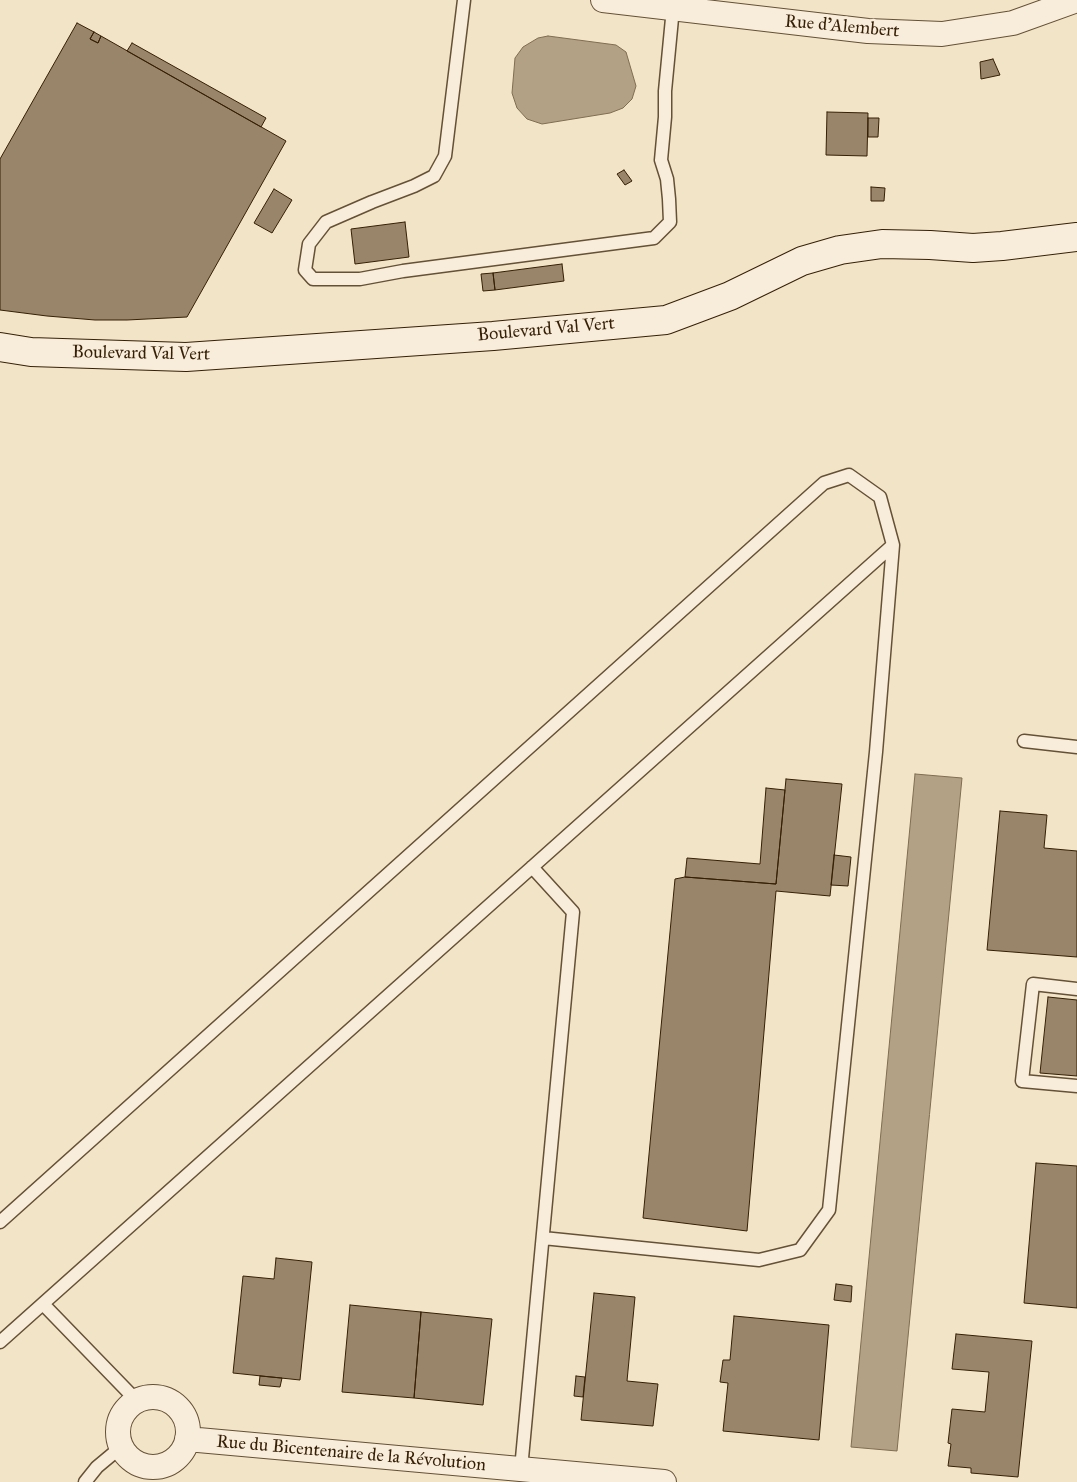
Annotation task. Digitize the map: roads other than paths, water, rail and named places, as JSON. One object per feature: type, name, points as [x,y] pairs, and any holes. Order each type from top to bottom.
[{"type":"street","name":"Rue d'Alembert","points":[[603,0],[868,31],[942,34],[1013,23],[1077,0]]},
{"type":"street","name":"Boulevard Val Vert","points":[[0,347],[31,352],[186,357],[493,336],[666,320],[730,296],[802,261],[840,250],[882,244],[930,244],[973,248],[1077,237]]},
{"type":"street","points":[[148,1397],[159,1397],[174,1404],[185,1417],[188,1428],[187,1439],[183,1449],[176,1458],[157,1466],[146,1466],[128,1456],[121,1447],[118,1437],[118,1426],[128,1407],[148,1397]]},
{"type":"street","name":"Rue du Bicentenaire de la Révolution","points":[[187,1439],[664,1482]]},
{"type":"lane","points":[[464,0],[445,156],[434,176],[326,222],[309,244],[305,270],[313,279],[360,279],[403,271],[654,238],[670,222],[667,179],[662,160],[665,91],[673,8]]},
{"type":"lane","points":[[0,1222],[824,483],[849,476],[880,497],[893,545],[876,752],[829,1210],[800,1250],[759,1260],[543,1238]]},
{"type":"lane","points":[[0,1342],[893,545]]},
{"type":"lane","points":[[1024,741],[1077,746]]},
{"type":"lane","points":[[521,1469],[573,912],[532,867]]},
{"type":"lane","points":[[1077,989],[1033,984],[1022,1081],[1077,1086]]},
{"type":"lane","points":[[42,1304],[137,1401]]},
{"type":"lane","points":[[85,1482],[97,1467],[121,1447]]}]
